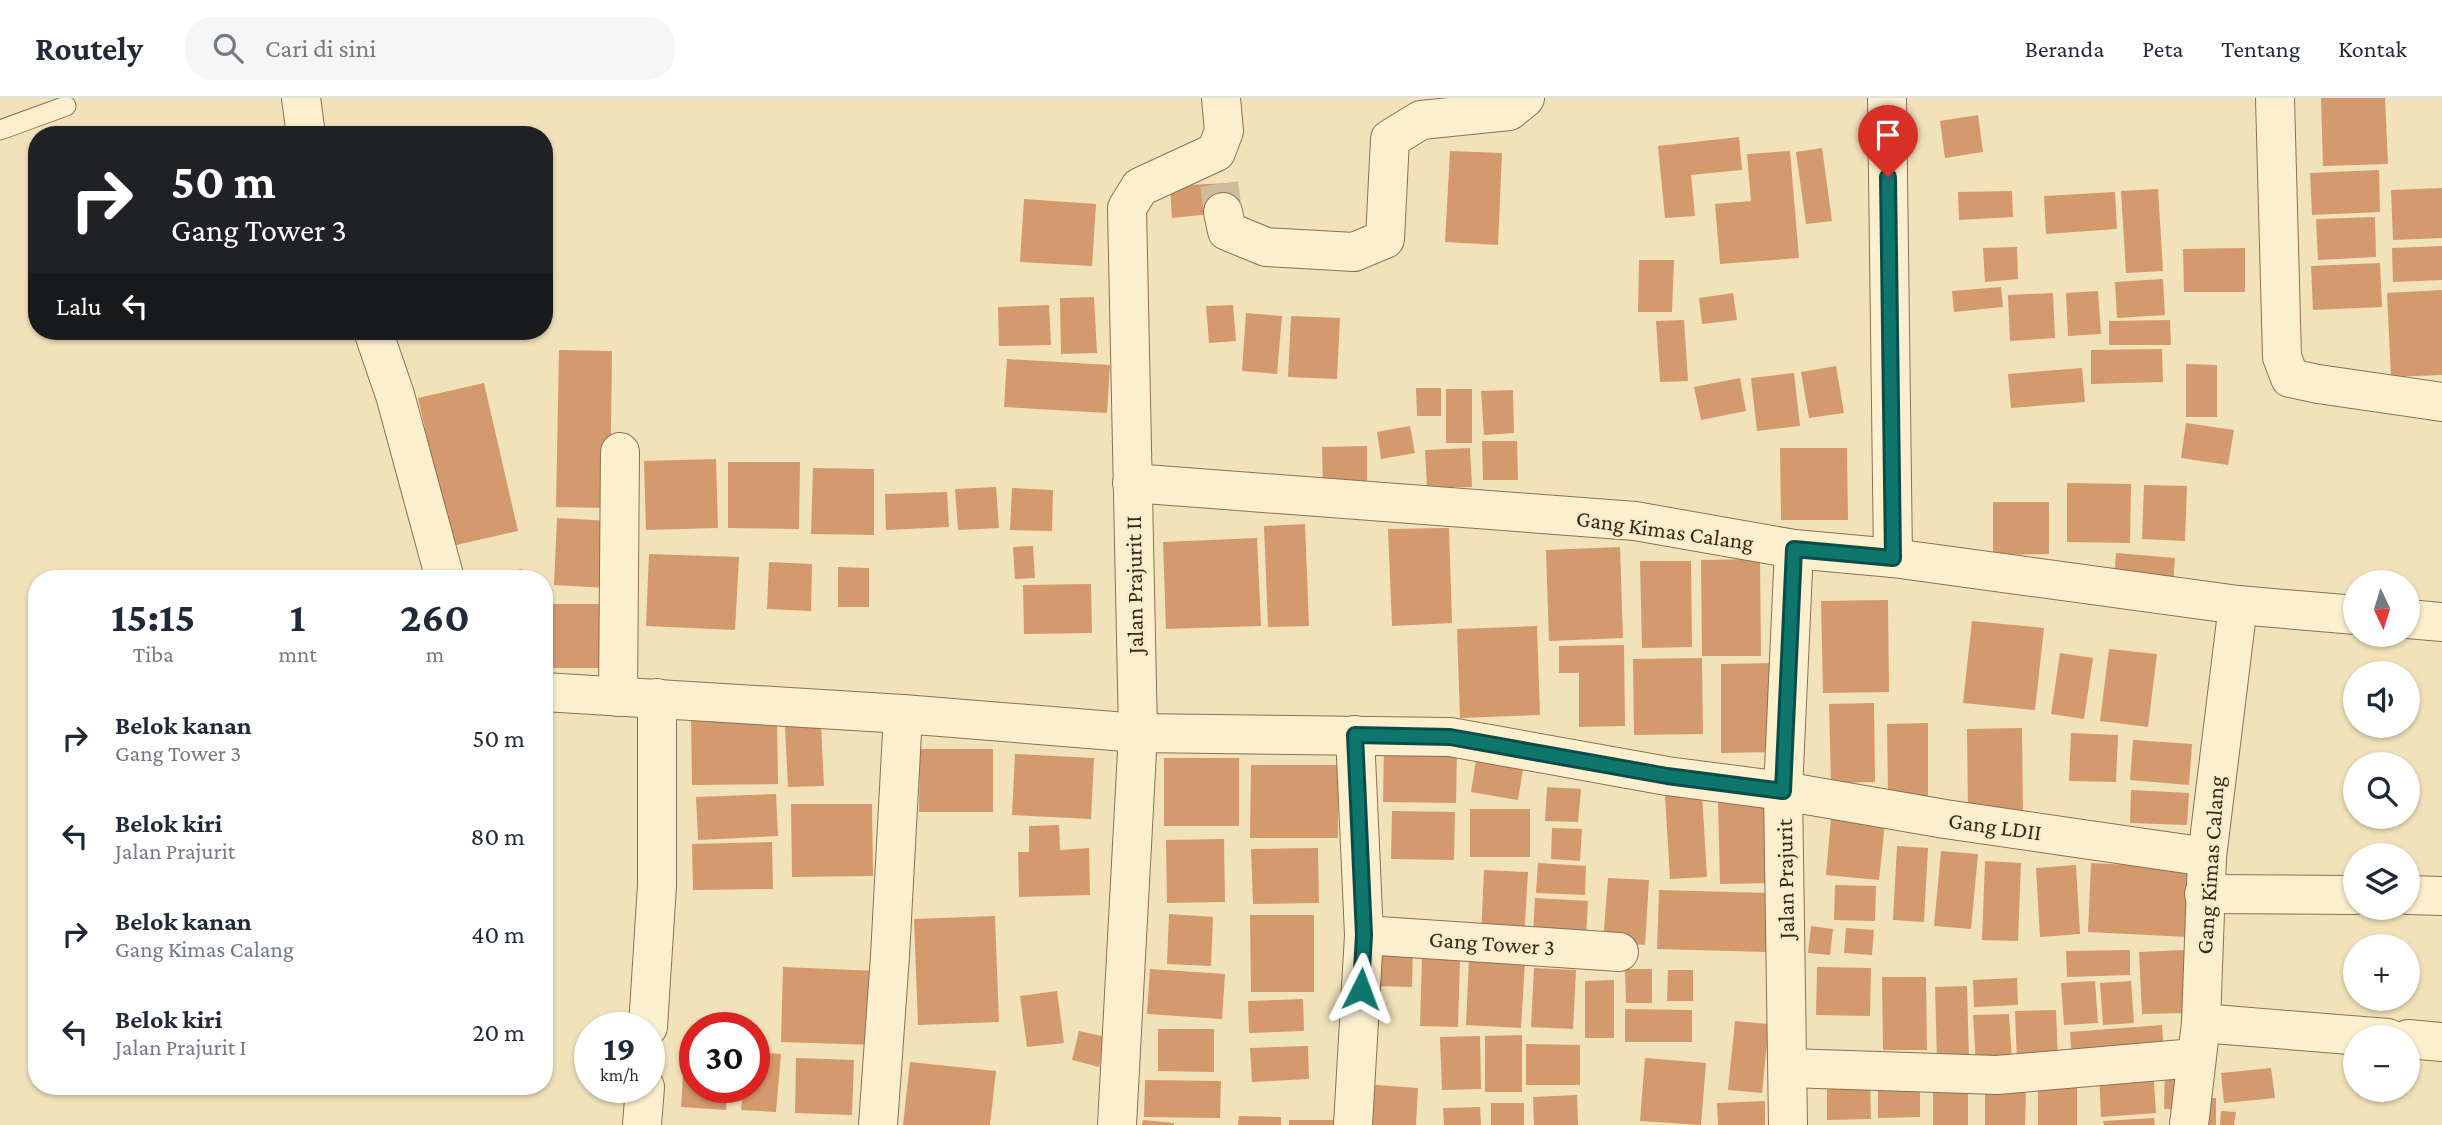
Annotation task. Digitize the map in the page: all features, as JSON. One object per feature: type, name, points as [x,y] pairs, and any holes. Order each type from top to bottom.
[{"type":"street","points":[[301,98],[305,126]]},
{"type":"street","points":[[1221,98],[1224,131],[1220,182],[1227,231],[1266,247],[1354,252],[1385,239],[1390,139],[1421,120],[1509,111],[1525,98]]},
{"type":"street","points":[[1887,98],[1893,558]]},
{"type":"street","points":[[2275,98],[2282,357],[2290,378],[2442,402]]},
{"type":"street","name":"Jalan Prajurit II","points":[[1117,1125],[1138,733],[1127,208],[1140,187],[1220,182]]},
{"type":"street","points":[[376,340],[396,395],[443,570]]},
{"type":"street","points":[[618,697],[621,452]]},
{"type":"street","name":"Gang Kimas Calang","points":[[1132,483],[1635,521],[1794,549],[1893,558],[2238,605],[2343,614]]},
{"type":"street","name":"Jalan Prajurit","points":[[1788,1125],[1783,791],[1794,549]]},
{"type":"street","name":"Gang Kimas Calang","points":[[2189,1125],[2198,1040],[2206,876],[2238,605]]},
{"type":"street","points":[[2420,620],[2442,622]]},
{"type":"street","points":[[553,693],[902,713],[1138,733],[1450,737],[1667,776],[1783,791]]},
{"type":"street","points":[[649,1012],[657,885],[657,698]]},
{"type":"street","points":[[878,1125],[890,956],[902,713]]},
{"type":"street","points":[[1353,1125],[1364,935],[1355,735]]},
{"type":"street","name":"Gang LDII","points":[[1783,791],[1945,819],[2206,876],[2343,892]]},
{"type":"street","points":[[2420,895],[2442,896]]},
{"type":"street","name":"Gang Tower 3","points":[[1364,935],[1619,951]]},
{"type":"street","points":[[1789,1068],[1997,1075],[2198,1040],[2343,1038]]},
{"type":"street","points":[[2420,1041],[2442,1042]]},
{"type":"street","points":[[642,1125],[644,1103]]},
{"type":"lane","points":[[0,130],[66,106]]},
{"type":"building","points":[[2321,98],[2385,98],[2388,164],[2323,166]]},
{"type":"building","points":[[1978,115],[1983,152],[1945,158],[1940,121]]},
{"type":"building","points":[[1739,137],[1742,170],[1691,175],[1695,216],[1665,218],[1658,146]]},
{"type":"building","points":[[1822,148],[1832,221],[1806,224],[1796,152]]},
{"type":"building","points":[[1450,151],[1502,153],[1498,245],[1445,242]]},
{"type":"building","points":[[1790,151],[1799,258],[1720,264],[1715,204],[1751,201],[1747,154]]},
{"type":"building","points":[[2379,170],[2380,212],[2312,215],[2310,173]]},
{"type":"building","points":[[1227,183],[1230,212],[1172,218],[1170,186]]},
{"type":"building","points":[[2442,188],[2442,238],[2393,240],[2391,190]]},
{"type":"building","points":[[2158,189],[2163,271],[2126,273],[2121,191]]},
{"type":"building","points":[[2012,191],[2013,217],[1959,220],[1958,192]]},
{"type":"building","points":[[2115,192],[2117,229],[2046,234],[2044,196]]},
{"type":"building","points":[[1024,199],[1096,204],[1092,266],[1020,262]]},
{"type":"building","points":[[2375,217],[2376,257],[2318,260],[2316,219]]},
{"type":"building","points":[[2442,246],[2442,280],[2393,282],[2392,248]]},
{"type":"building","points":[[2017,247],[2018,279],[1985,282],[1983,248]]},
{"type":"building","points":[[2245,248],[2245,292],[2184,292],[2183,249]]},
{"type":"building","points":[[1639,260],[1674,260],[1672,312],[1638,312]]},
{"type":"building","points":[[2380,263],[2382,307],[2313,310],[2311,266]]},
{"type":"building","points":[[2163,279],[2165,315],[2117,318],[2115,282]]},
{"type":"building","points":[[2001,287],[2003,307],[1954,312],[1952,291]]},
{"type":"building","points":[[2442,290],[2442,375],[2391,377],[2387,293]]},
{"type":"building","points":[[2098,291],[2101,334],[2068,336],[2066,293]]},
{"type":"building","points":[[1733,293],[1737,320],[1702,324],[1699,298]]},
{"type":"building","points":[[2053,293],[2055,338],[2010,341],[2008,295]]},
{"type":"building","points":[[1094,297],[1097,353],[1061,354],[1060,298]]},
{"type":"building","points":[[1049,305],[1051,345],[999,346],[998,307]]},
{"type":"building","points":[[1233,305],[1236,341],[1209,343],[1206,306]]},
{"type":"building","points":[[1246,313],[1282,316],[1277,374],[1242,371]]},
{"type":"building","points":[[1291,316],[1340,318],[1337,379],[1288,377]]},
{"type":"building","points":[[1684,320],[1688,381],[1660,382],[1656,321]]},
{"type":"building","points":[[2170,320],[2171,345],[2109,345],[2109,321]]},
{"type":"building","points":[[2162,349],[2163,382],[2091,384],[2091,350]]},
{"type":"building","points":[[559,350],[612,351],[610,508],[556,507]]},
{"type":"building","points":[[1007,359],[1110,365],[1107,413],[1004,407]]},
{"type":"building","points":[[2186,364],[2217,365],[2217,417],[2186,417]]},
{"type":"building","points":[[1836,366],[1844,413],[1809,418],[1801,372]]},
{"type":"building","points":[[2082,368],[2085,402],[2011,408],[2008,374]]},
{"type":"building","points":[[1794,373],[1800,426],[1757,431],[1751,378]]},
{"type":"building","points":[[1740,378],[1746,411],[1701,420],[1694,387]]},
{"type":"building","points":[[484,383],[518,531],[452,546],[418,398]]},
{"type":"building","points":[[1416,388],[1441,388],[1441,416],[1417,416]]},
{"type":"building","points":[[1446,389],[1472,389],[1472,443],[1446,443]]},
{"type":"building","points":[[1513,390],[1514,433],[1484,435],[1481,391]]},
{"type":"building","points":[[2186,423],[2234,430],[2228,465],[2181,458]]},
{"type":"building","points":[[1410,426],[1415,453],[1381,459],[1377,432]]},
{"type":"building","points":[[1482,441],[1517,441],[1518,480],[1483,480]]},
{"type":"building","points":[[1367,446],[1367,487],[1323,487],[1322,447]]},
{"type":"building","points":[[1470,448],[1472,487],[1427,488],[1425,450]]},
{"type":"building","points":[[1780,448],[1847,448],[1848,520],[1781,520]]},
{"type":"building","points":[[716,459],[718,528],[646,530],[644,461]]},
{"type":"building","points":[[728,462],[800,462],[799,529],[728,528]]},
{"type":"building","points":[[813,468],[874,469],[874,535],[811,534]]},
{"type":"building","points":[[2067,483],[2131,484],[2130,543],[2067,542]]},
{"type":"building","points":[[2144,485],[2187,486],[2185,541],[2142,539]]},
{"type":"building","points":[[996,487],[999,528],[958,530],[955,489]]},
{"type":"building","points":[[1012,488],[1053,490],[1052,531],[1010,530]]},
{"type":"building","points":[[947,492],[949,527],[886,530],[885,494]]},
{"type":"building","points":[[1993,502],[2049,502],[2049,554],[1993,555]]},
{"type":"building","points":[[557,518],[611,521],[607,588],[554,585]]},
{"type":"building","points":[[1305,524],[1309,626],[1268,627],[1264,526]]},
{"type":"building","points":[[1449,528],[1452,623],[1392,626],[1388,529]]},
{"type":"building","points":[[1257,538],[1261,626],[1166,629],[1163,542]]},
{"type":"building","points":[[1033,546],[1035,578],[1015,579],[1013,547]]},
{"type":"building","points":[[1620,547],[1623,638],[1549,641],[1546,550]]},
{"type":"building","points":[[2116,553],[2175,558],[2173,586],[2114,582]]},
{"type":"building","points":[[649,554],[739,557],[735,630],[646,626]]},
{"type":"building","points":[[1760,559],[1761,656],[1702,656],[1701,560]]},
{"type":"building","points":[[1640,561],[1691,561],[1692,647],[1642,648]]},
{"type":"building","points":[[769,562],[812,564],[811,611],[767,609]]},
{"type":"building","points":[[838,567],[869,568],[869,607],[838,607]]},
{"type":"building","points":[[1091,584],[1092,633],[1024,634],[1023,585]]},
{"type":"building","points":[[1888,600],[1889,692],[1823,693],[1821,601]]},
{"type":"building","points":[[553,604],[607,604],[608,668],[553,668]]},
{"type":"building","points":[[1972,621],[2044,628],[2035,710],[1963,703]]},
{"type":"building","points":[[1537,626],[1540,715],[1460,718],[1457,629]]},
{"type":"building","points":[[1624,645],[1625,726],[1579,727],[1579,673],[1559,673],[1559,646]]},
{"type":"building","points":[[2109,649],[2157,654],[2148,727],[2100,721]]},
{"type":"building","points":[[2060,653],[2093,658],[2084,719],[2051,714]]},
{"type":"building","points":[[1702,658],[1703,734],[1634,735],[1633,659]]},
{"type":"building","points":[[1776,663],[1777,752],[1721,753],[1721,664]]},
{"type":"building","points":[[1874,703],[1875,782],[1831,783],[1829,704]]},
{"type":"building","points":[[777,718],[778,784],[692,785],[691,719]]},
{"type":"building","points":[[1928,723],[1928,796],[1888,796],[1887,724]]},
{"type":"building","points":[[821,724],[824,786],[788,787],[785,726]]},
{"type":"building","points":[[2022,728],[2023,813],[1968,813],[1967,729]]},
{"type":"building","points":[[2071,733],[2118,735],[2116,782],[2069,781]]},
{"type":"building","points":[[2133,740],[2192,744],[2189,785],[2130,780]]},
{"type":"building","points":[[1384,747],[1457,748],[1456,803],[1383,802]]},
{"type":"building","points":[[920,749],[993,749],[993,812],[919,812]]},
{"type":"building","points":[[1015,754],[1094,758],[1091,819],[1012,815]]},
{"type":"building","points":[[1164,758],[1239,758],[1239,826],[1164,826]]},
{"type":"building","points":[[1476,760],[1523,769],[1518,800],[1471,792]]},
{"type":"building","points":[[1251,765],[1338,765],[1338,838],[1250,838]]},
{"type":"building","points":[[1547,787],[1581,789],[1578,822],[1545,821]]},
{"type":"building","points":[[2131,790],[2189,793],[2187,825],[2130,823]]},
{"type":"building","points":[[776,794],[778,836],[698,840],[696,797]]},
{"type":"building","points":[[1702,794],[1707,877],[1670,879],[1665,796]]},
{"type":"building","points":[[1768,800],[1770,883],[1720,884],[1718,801]]},
{"type":"building","points":[[791,804],[872,804],[873,876],[792,877]]},
{"type":"building","points":[[1470,809],[1530,809],[1530,857],[1470,857]]},
{"type":"building","points":[[1392,811],[1455,812],[1454,860],[1391,859]]},
{"type":"building","points":[[1831,818],[1885,823],[1879,880],[1826,875]]},
{"type":"building","points":[[1059,825],[1060,850],[1089,848],[1090,895],[1019,897],[1018,852],[1029,852],[1029,826]]},
{"type":"building","points":[[1552,828],[1582,829],[1580,861],[1551,859]]},
{"type":"building","points":[[1224,839],[1225,902],[1167,903],[1166,840]]},
{"type":"building","points":[[772,842],[773,889],[693,890],[692,844]]},
{"type":"building","points":[[1897,846],[1928,848],[1924,922],[1893,920]]},
{"type":"building","points":[[1318,848],[1319,903],[1253,904],[1251,849]]},
{"type":"building","points":[[1941,851],[1978,854],[1971,929],[1934,926]]},
{"type":"building","points":[[1985,861],[2021,863],[2018,941],[1982,940]]},
{"type":"building","points":[[1538,863],[1586,866],[1585,895],[1536,893]]},
{"type":"building","points":[[2091,863],[2191,868],[2188,937],[2088,932]]},
{"type":"building","points":[[2076,865],[2080,934],[2040,937],[2036,868]]},
{"type":"building","points":[[1484,870],[1528,872],[1524,939],[1481,937]]},
{"type":"building","points":[[1608,878],[1649,880],[1645,945],[1603,942]]},
{"type":"building","points":[[1835,885],[1876,886],[1875,921],[1834,920]]},
{"type":"building","points":[[1659,890],[1768,893],[1766,952],[1657,949]]},
{"type":"building","points":[[1535,898],[1588,901],[1586,938],[1533,935]]},
{"type":"building","points":[[1169,914],[1213,917],[1211,966],[1167,964]]},
{"type":"building","points":[[1250,915],[1314,915],[1314,992],[1251,992]]},
{"type":"building","points":[[995,916],[999,1022],[918,1025],[914,919]]},
{"type":"building","points":[[1811,926],[1833,929],[1830,955],[1808,953]]},
{"type":"building","points":[[1846,928],[1874,930],[1872,955],[1844,953]]},
{"type":"building","points":[[1376,950],[1413,951],[1412,987],[1374,986]]},
{"type":"building","points":[[2130,950],[2130,975],[2067,977],[2066,951]]},
{"type":"building","points":[[2184,950],[2187,1013],[2142,1014],[2139,952]]},
{"type":"building","points":[[1422,957],[1460,958],[1458,1027],[1420,1026]]},
{"type":"building","points":[[1469,958],[1525,961],[1521,1028],[1466,1025]]},
{"type":"building","points":[[783,967],[878,971],[875,1045],[781,1042]]},
{"type":"building","points":[[1817,967],[1871,968],[1870,1016],[1816,1015]]},
{"type":"building","points":[[1534,968],[1576,970],[1573,1029],[1531,1027]]},
{"type":"building","points":[[1150,969],[1225,974],[1222,1019],[1147,1014]]},
{"type":"building","points":[[1625,969],[1652,969],[1652,1003],[1626,1003]]},
{"type":"building","points":[[1668,970],[1693,970],[1693,1001],[1667,1001]]},
{"type":"building","points":[[1882,977],[1926,977],[1927,1050],[1883,1050]]},
{"type":"building","points":[[2017,978],[2018,1005],[1974,1007],[1973,980]]},
{"type":"building","points":[[1614,980],[1614,1038],[1585,1038],[1585,981]]},
{"type":"building","points":[[2095,981],[2098,1023],[2064,1025],[2061,983]]},
{"type":"building","points":[[2131,981],[2134,1023],[2103,1025],[2100,983]]},
{"type":"building","points":[[1967,986],[1969,1060],[1937,1061],[1935,987]]},
{"type":"building","points":[[1057,991],[1064,1043],[1027,1047],[1020,996]]},
{"type":"building","points":[[1303,999],[1304,1031],[1249,1033],[1248,1001]]},
{"type":"building","points":[[1625,1009],[1692,1010],[1692,1042],[1625,1042]]},
{"type":"building","points":[[2056,1010],[2058,1061],[2017,1062],[2015,1011]]},
{"type":"building","points":[[2009,1014],[2012,1062],[1976,1064],[1973,1015]]},
{"type":"building","points":[[1735,1021],[1769,1024],[1762,1093],[1728,1090]]},
{"type":"building","points":[[2162,1025],[2164,1054],[2072,1061],[2070,1032]]},
{"type":"building","points":[[1158,1029],[1214,1029],[1214,1072],[1158,1071]]},
{"type":"building","points":[[1079,1031],[1106,1037],[1099,1067],[1072,1060]]},
{"type":"building","points":[[1522,1035],[1522,1092],[1485,1092],[1485,1036]]},
{"type":"building","points":[[1480,1036],[1481,1089],[1442,1090],[1440,1037]]},
{"type":"building","points":[[1526,1044],[1580,1045],[1580,1085],[1526,1085]]},
{"type":"building","points":[[1308,1046],[1309,1079],[1252,1082],[1250,1048]]},
{"type":"building","points":[[770,1053],[781,1054],[776,1112],[741,1110],[742,1103],[770,1103]]},
{"type":"building","points":[[796,1058],[854,1060],[852,1115],[795,1113]]},
{"type":"building","points":[[1645,1058],[1706,1063],[1701,1125],[1640,1121]]},
{"type":"building","points":[[910,1062],[996,1071],[990,1125],[903,1125]]},
{"type":"building","points":[[2165,1067],[2187,1068],[2186,1110],[2164,1109]]},
{"type":"building","points":[[2153,1068],[2156,1113],[2101,1117],[2099,1071]]},
{"type":"building","points":[[2271,1068],[2275,1098],[2224,1103],[2221,1073]]},
{"type":"building","points":[[1145,1080],[1221,1081],[1220,1118],[1144,1117]]},
{"type":"building","points":[[1878,1082],[1920,1082],[1920,1117],[1878,1118]]},
{"type":"building","points":[[1870,1083],[1871,1119],[1827,1120],[1827,1085]]},
{"type":"building","points":[[1363,1084],[1418,1088],[1416,1125],[1361,1125]]},
{"type":"building","points":[[2077,1085],[2077,1125],[2038,1125],[2038,1086]]},
{"type":"building","points":[[1985,1089],[2026,1090],[2025,1125],[1985,1125]]},
{"type":"building","points":[[1933,1091],[1968,1091],[1968,1125],[1933,1125]]},
{"type":"building","points":[[1577,1095],[1578,1125],[1534,1125],[1533,1097]]},
{"type":"building","points":[[2202,1098],[2216,1098],[2216,1125],[2203,1125]]},
{"type":"building","points":[[1765,1101],[1765,1125],[1718,1125],[1717,1103]]},
{"type":"building","points":[[681,1103],[727,1103],[726,1110],[681,1107]]},
{"type":"building","points":[[1491,1103],[1524,1103],[1524,1125],[1491,1125]]},
{"type":"building","points":[[1480,1107],[1481,1125],[1444,1125],[1443,1108]]},
{"type":"building","points":[[2221,1111],[2236,1112],[2234,1125],[2220,1125]]},
{"type":"building","points":[[1239,1116],[1281,1117],[1281,1125],[1238,1125]]},
{"type":"building","points":[[2154,1118],[2155,1125],[2104,1125],[2103,1121]]},
{"type":"building","points":[[1143,1120],[1174,1123],[1174,1125],[1142,1125]]},
{"type":"building","points":[[1289,1120],[1333,1120],[1333,1125],[1289,1125]]},
{"type":"tunnel","points":[[1219,184],[1223,212]]},
{"type":"route","points":[[1361,989],[1364,935],[1355,735],[1450,737],[1667,776],[1783,791],[1794,549],[1893,558],[1888,177]]}]
